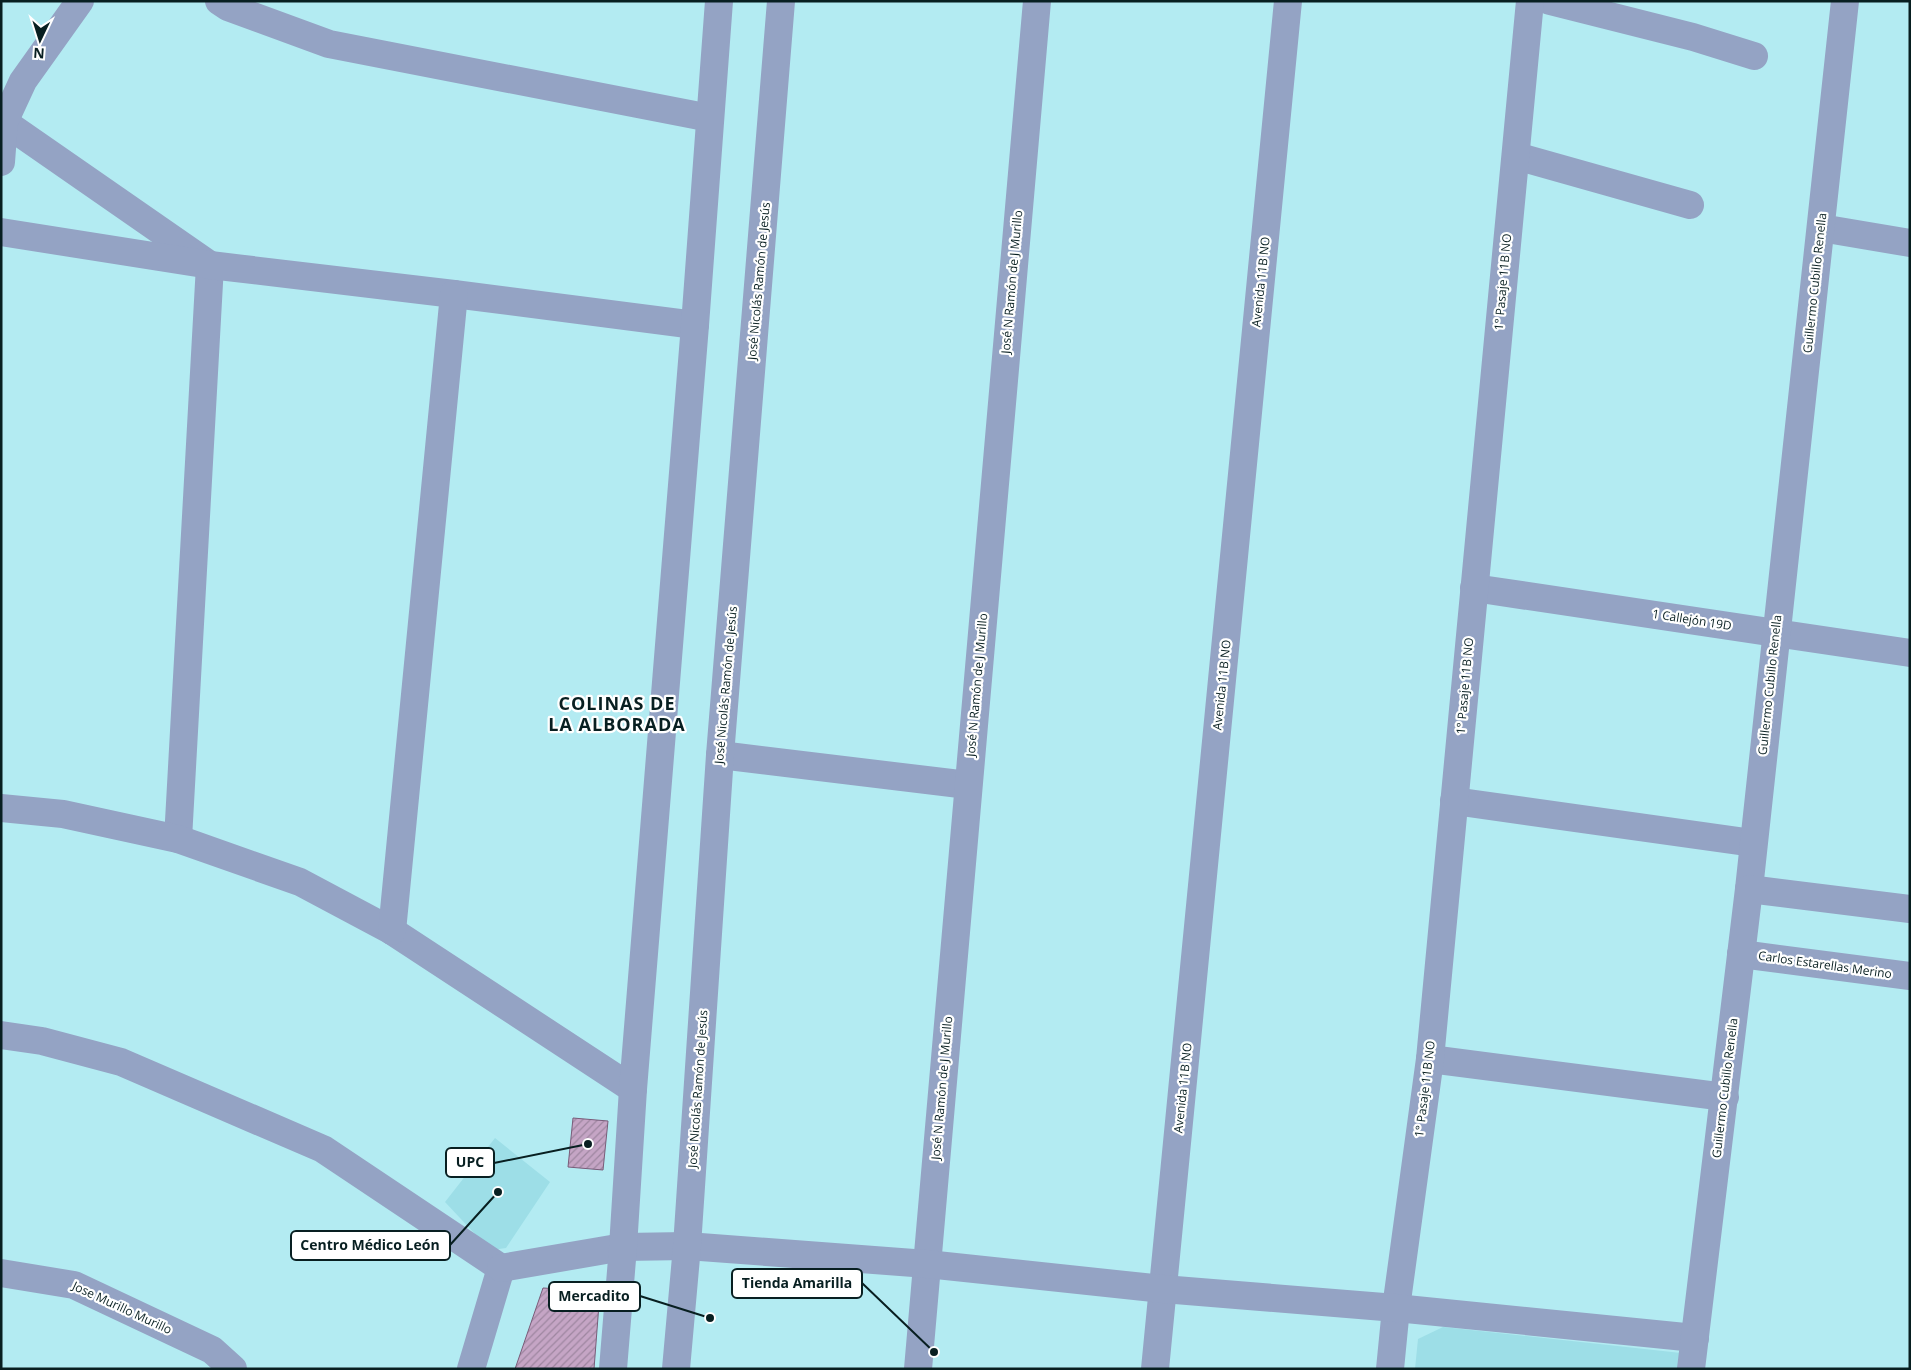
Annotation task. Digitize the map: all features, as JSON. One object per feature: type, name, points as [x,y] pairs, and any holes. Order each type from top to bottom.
[{"type":"street","points":[[1,162],[3,121],[23,81],[80,1]]},
{"type":"street","points":[[219,1],[228,7],[330,44],[710,118]]},
{"type":"street","points":[[613,1369],[624,1247],[633,1089],[695,325],[719,1]]},
{"type":"street","name":"José Nicolás Ramón de Jesús","points":[[676,1369],[687,1246],[720,756],[781,1]]},
{"type":"street","name":"José N Ramón de J Murillo","points":[[918,1369],[1037,1]]},
{"type":"street","name":"Avenida 11B NO","points":[[1155,1369],[1288,1]]},
{"type":"street","name":"1° Pasaje 11B NO","points":[[1390,1369],[1396,1308],[1430,1059],[1530,1]]},
{"type":"street","points":[[1550,1],[1693,37],[1754,56]]},
{"type":"street","name":"Guillermo Cubillo Renella","points":[[1691,1369],[1749,889],[1845,1]]},
{"type":"street","points":[[3,121],[210,265]]},
{"type":"street","points":[[1516,156],[1690,205]]},
{"type":"street","points":[[1821,228],[1910,243]]},
{"type":"street","points":[[1,232],[210,265],[695,325]]},
{"type":"street","points":[[178,839],[210,265]]},
{"type":"street","points":[[392,931],[454,294]]},
{"type":"street","name":"1 Callejón 19D","points":[[1474,588],[1910,653]]},
{"type":"street","points":[[720,756],[968,785]]},
{"type":"street","points":[[1454,801],[1753,843]]},
{"type":"street","points":[[1,808],[63,814],[178,839],[300,882],[392,931],[633,1089]]},
{"type":"street","points":[[1749,889],[1910,909]]},
{"type":"street","name":"Carlos Estarellas Merino","points":[[1741,954],[1910,976]]},
{"type":"street","points":[[1,1034],[42,1041],[121,1062],[323,1149],[501,1268],[624,1247],[687,1246],[927,1264],[1163,1289],[1396,1308],[1695,1338]]},
{"type":"street","points":[[1430,1059],[1725,1097]]},
{"type":"street","points":[[471,1369],[501,1268]]},
{"type":"street","name":"Jose Murillo Murillo","points":[[1,1273],[74,1285],[212,1350],[233,1369]]},
{"type":"shaded area","points":[[495,1138],[550,1182],[506,1248],[489,1249],[445,1202]]},
{"type":"shaded area","points":[[1443,1327],[1681,1353],[1679,1369],[1415,1369],[1418,1339]]},
{"type":"building","points":[[573,1118],[608,1121],[603,1170],[568,1167]]},
{"type":"building","points":[[543,1288],[600,1291],[594,1369],[515,1369]]},
{"type":"place","name":"UPC","points":[[588,1144]]},
{"type":"place","name":"Centro Médico León","points":[[498,1192]]},
{"type":"place","name":"Mercadito","points":[[710,1318]]},
{"type":"place","name":"Tienda Amarilla","points":[[934,1352]]},
{"type":"district","name":"COLINAS DE LA ALBORADA","points":[[617,714]]}]
